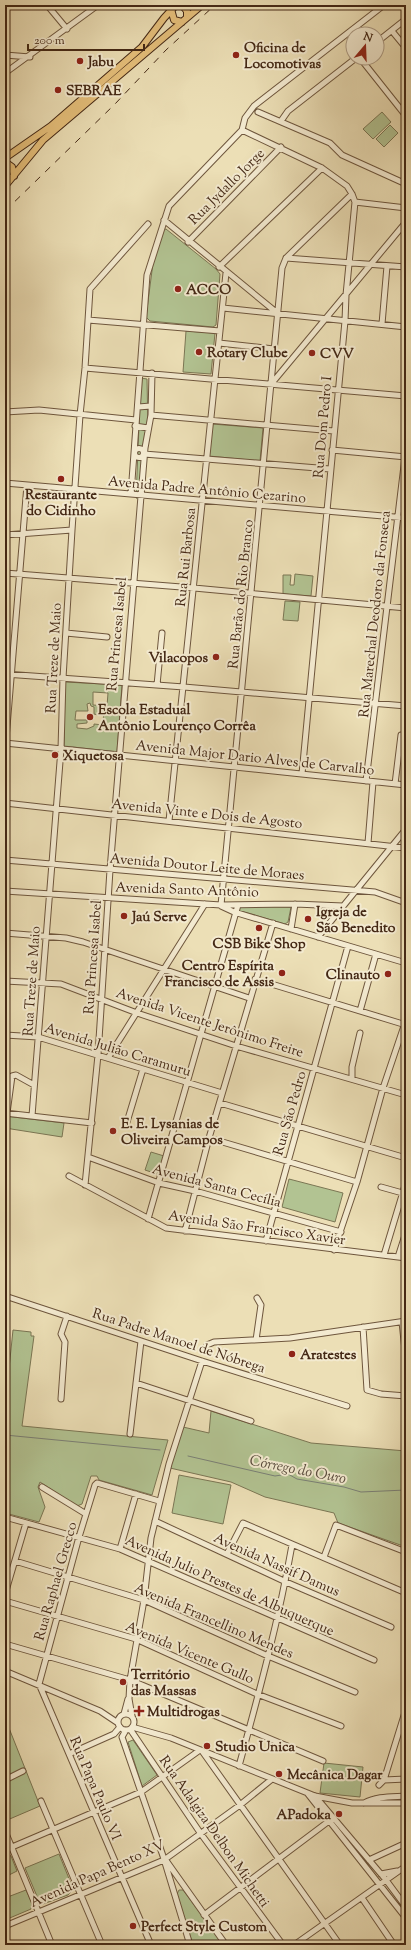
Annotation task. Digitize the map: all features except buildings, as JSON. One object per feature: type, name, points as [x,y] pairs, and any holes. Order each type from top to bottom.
[{"type":"main road","points":[[182,5],[187,11],[187,17]]},
{"type":"main road","points":[[5,186],[43,140],[202,5]]},
{"type":"main road","points":[[172,6],[174,20],[182,22]]},
{"type":"main road","points":[[5,158],[51,126],[142,47],[172,6]]},
{"type":"main road","points":[[5,162],[12,167],[14,176]]},
{"type":"street","points":[[47,5],[67,28]]},
{"type":"street","points":[[131,494],[135,426],[138,407],[142,324],[147,275],[169,206],[242,130],[245,118],[254,106],[384,5]]},
{"type":"street","points":[[5,73],[30,57],[97,6]]},
{"type":"street","points":[[385,36],[406,19]]},
{"type":"street","points":[[392,31],[406,48]]},
{"type":"street","points":[[5,54],[30,57]]},
{"type":"street","points":[[281,121],[288,111],[346,66]]},
{"type":"street","points":[[366,66],[406,116]]},
{"type":"street","points":[[258,112],[330,143],[342,155],[406,184]]},
{"type":"street","points":[[242,130],[322,168],[348,186],[355,202],[406,208]]},
{"type":"street","name":"Rua Jydallo Jorge","points":[[188,242],[282,148]]},
{"type":"street","points":[[219,267],[322,168]]},
{"type":"street","points":[[286,258],[352,194]]},
{"type":"street","name":"Rua Dom Pedro I","points":[[302,774],[345,321],[348,262],[355,202]]},
{"type":"street","points":[[164,220],[188,242],[277,313]]},
{"type":"street","points":[[271,384],[406,222]]},
{"type":"street","name":"Rua Treze de Maio","points":[[32,1116],[51,865],[57,809],[72,530],[90,289],[148,224]]},
{"type":"street","points":[[286,258],[406,267]]},
{"type":"street","name":"Rua Barão do Rio Branco","points":[[220,905],[235,767],[277,313],[282,268],[286,258]]},
{"type":"street","points":[[382,324],[387,266]]},
{"type":"street","name":"Rua Rui Barbosa","points":[[169,821],[226,273]]},
{"type":"street","points":[[223,308],[406,327]]},
{"type":"street","points":[[88,320],[220,331]]},
{"type":"street","points":[[219,343],[274,349]]},
{"type":"street","points":[[85,368],[406,396]]},
{"type":"street","name":"Rua Princesa Isabel","points":[[85,1185],[98,1055],[124,682],[144,454],[151,415],[152,373]]},
{"type":"street","points":[[138,407],[151,406]]},
{"type":"street","points":[[5,412],[39,410],[136,420]]},
{"type":"street","points":[[151,415],[334,431]]},
{"type":"street","points":[[135,426],[148,428]]},
{"type":"street","name":"Rua Marechal Deodoro da Fonseca","points":[[366,781],[376,704],[396,518],[406,449]]},
{"type":"street","points":[[332,450],[405,457]]},
{"type":"street","points":[[134,453],[137,458],[141,458],[144,454],[330,469]]},
{"type":"street","name":"Avenida Padre Antônio Cezarino","points":[[5,483],[406,518]]},
{"type":"street","points":[[5,751],[8,674],[20,574],[27,485]]},
{"type":"street","points":[[5,535],[72,530]]},
{"type":"street","points":[[5,573],[194,588],[406,608]]},
{"type":"street","points":[[66,633],[107,637]]},
{"type":"street","points":[[157,685],[162,633]]},
{"type":"street","points":[[8,674],[124,682],[406,706]]},
{"type":"street","points":[[395,784],[401,735]]},
{"type":"street","name":"Avenida Major Dario Alves de Carvalho","points":[[5,743],[176,760],[406,786]]},
{"type":"street","points":[[368,843],[373,782]]},
{"type":"street","name":"Avenida Vinte e Dois de Agosto","points":[[5,803],[406,848]]},
{"type":"street","points":[[318,936],[406,829]]},
{"type":"street","name":"Avenida Doutor Leite de Moraes","points":[[5,860],[375,892],[406,903]]},
{"type":"street","name":"Avenida Santo Antônio","points":[[5,891],[220,905],[295,904],[343,906]]},
{"type":"street","points":[[108,1058],[205,904]]},
{"type":"street","points":[[291,929],[295,904]]},
{"type":"street","points":[[220,905],[234,912],[406,963]]},
{"type":"street","points":[[148,1218],[234,912],[238,905]]},
{"type":"street","points":[[185,1231],[208,1138],[220,1103],[249,998],[273,923]]},
{"type":"street","points":[[5,933],[66,938],[249,998]]},
{"type":"street","name":"Rua São Pedro","points":[[266,1241],[348,946]]},
{"type":"street","points":[[360,1011],[376,954]]},
{"type":"street","points":[[255,978],[360,1011],[406,1023],[384,1088],[357,1182],[334,1250]]},
{"type":"street","name":"Avenida Vicente Jerônimo Freire","points":[[5,981],[61,984],[137,1013],[236,1046],[346,1076],[406,1095]]},
{"type":"street","points":[[352,1078],[352,1067],[360,1033]]},
{"type":"street","name":"Avenida Julião Caramuru","points":[[5,1035],[38,1037],[222,1093]]},
{"type":"street","points":[[346,1076],[352,1067]]},
{"type":"street","points":[[127,1122],[143,1069]]},
{"type":"street","points":[[34,1085],[16,1075],[12,1076],[6,1113],[92,1123]]},
{"type":"street","points":[[220,1103],[406,1158]]},
{"type":"street","points":[[208,1138],[357,1182]]},
{"type":"street","name":"Avenida Santa Cecília","points":[[88,1157],[159,1183],[274,1212],[341,1232]]},
{"type":"street","name":"Avenida São Francisco Xavier","points":[[69,1176],[166,1228],[406,1258]]},
{"type":"street","points":[[384,1255],[404,1194],[406,1182]]},
{"type":"street","points":[[382,1187],[404,1194]]},
{"type":"street","points":[[398,1257],[406,1232]]},
{"type":"street","name":"Rua Padre Manoel de Nóbrega","points":[[5,1296],[202,1361],[347,1406]]},
{"type":"street","points":[[256,1340],[261,1305],[257,1298]]},
{"type":"street","points":[[61,1399],[65,1342],[61,1334],[66,1316]]},
{"type":"street","points":[[204,1351],[205,1346],[214,1342],[290,1338],[404,1321],[406,1360]]},
{"type":"street","points":[[363,1327],[367,1390],[381,1394],[406,1396]]},
{"type":"street","points":[[130,1434],[141,1341]]},
{"type":"street","points":[[188,1944],[164,1858],[122,1737],[129,1729],[133,1718],[129,1698],[130,1680],[144,1600],[148,1560],[159,1501],[169,1464],[202,1361]]},
{"type":"street","points":[[136,1383],[251,1421]]},
{"type":"street","name":"Rua Raphael Grecco","points":[[39,1684],[46,1654],[95,1484],[97,1483],[136,1494]]},
{"type":"street","points":[[42,1487],[86,1514]]},
{"type":"street","points":[[120,1549],[136,1494],[159,1501]]},
{"type":"street","name":"Avenida Julio Prestes de Albuquerque","points":[[5,1517],[120,1549],[148,1560],[277,1619],[374,1660]]},
{"type":"street","name":"Avenida Nassif Damus","points":[[155,1521],[286,1582],[391,1627]]},
{"type":"street","points":[[5,1594],[26,1523]]},
{"type":"street","points":[[227,1554],[244,1523],[406,1593]]},
{"type":"street","points":[[324,1557],[336,1525],[406,1552]]},
{"type":"street","points":[[240,1766],[286,1582],[292,1545]]},
{"type":"street","name":"Avenida Francellino Mendes","points":[[15,1561],[144,1600],[268,1656],[355,1692]]},
{"type":"street","name":"Avenida Vicente Gullo","points":[[5,1601],[136,1639],[257,1694],[341,1726]]},
{"type":"street","points":[[5,1644],[46,1654],[130,1680],[323,1761]]},
{"type":"street","points":[[5,1671],[39,1684],[100,1711],[119,1725],[129,1729],[149,1731],[308,1794],[335,1801],[363,1804],[406,1803]]},
{"type":"street","name":"Rua Papa Paulo VI","points":[[39,1684],[151,1945]]},
{"type":"street","points":[[69,1754],[114,1734],[129,1698]]},
{"type":"street","points":[[379,1785],[384,1780],[406,1709]]},
{"type":"street","points":[[100,1711],[133,1718],[149,1731]]},
{"type":"street","name":"Rua Adalgiza Delbon Michetti","points":[[129,1729],[201,1834],[283,1945]]},
{"type":"street","points":[[5,1850],[141,1792],[163,1778],[200,1750]]},
{"type":"street","points":[[200,1750],[340,1945]]},
{"type":"street","points":[[5,1780],[23,1771]]},
{"type":"street","name":"Avenida Papa Bento XV","points":[[5,1926],[122,1878],[164,1858],[240,1806],[272,1779]]},
{"type":"street","points":[[384,1780],[406,1779]]},
{"type":"street","points":[[308,1794],[406,1918]]},
{"type":"street","points":[[315,1796],[328,1813],[330,1820],[369,1860],[406,1907]]},
{"type":"street","points":[[363,1804],[370,1800],[406,1796]]},
{"type":"street","points":[[41,1801],[102,1945]]},
{"type":"street","points":[[328,1813],[335,1801]]},
{"type":"street","points":[[204,1915],[239,1887],[278,1860],[330,1820]]},
{"type":"street","points":[[5,1831],[40,1912],[52,1945]]},
{"type":"street","points":[[369,1860],[406,1843]]},
{"type":"street","points":[[164,1858],[226,1945]]},
{"type":"street","points":[[294,1945],[362,1898],[398,1870],[406,1866]]},
{"type":"street","points":[[381,1874],[398,1870]]},
{"type":"street","points":[[174,1893],[178,1888],[184,1887]]},
{"type":"street","points":[[362,1898],[394,1945]]},
{"type":"green space","points":[[382,112],[391,122],[373,139],[363,129]]},
{"type":"green space","points":[[390,125],[398,133],[384,147],[376,139]]},
{"type":"green space","points":[[166,229],[216,269],[220,274],[216,325],[213,327],[150,321],[146,317],[153,263],[162,230]]},
{"type":"green space","name":"Rotary Clube","points":[[186,331],[215,333],[211,374],[183,372]]},
{"type":"green space","points":[[141,378],[147,379],[148,430],[140,499],[136,498]]},
{"type":"green space","points":[[212,424],[263,428],[260,461],[209,456]]},
{"type":"green space","points":[[295,574],[313,576],[311,596],[283,594],[283,575],[291,575],[290,585],[294,585]]},
{"type":"green space","points":[[285,601],[300,602],[298,621],[283,620]]},
{"type":"green space","points":[[65,682],[122,685],[117,752],[64,746]],"holes":[[[93,692],[108,693],[107,706],[93,705]],[[90,703],[91,706],[94,707],[94,714],[98,715],[99,707],[104,708],[103,725],[94,724],[94,726],[87,729],[77,728],[77,724],[87,723],[87,720],[75,720],[76,711],[88,711],[87,704]]]},
{"type":"green space","points":[[239,906],[291,907],[288,922],[285,924],[237,910]]},
{"type":"green space","points":[[5,1116],[64,1123],[62,1137],[5,1128]]},
{"type":"green space","points":[[151,1152],[164,1156],[157,1174],[145,1170]]},
{"type":"green space","points":[[289,1179],[343,1193],[335,1222],[282,1207]]},
{"type":"green space","points":[[13,1330],[31,1332],[31,1336],[34,1336],[22,1426],[168,1440],[152,1495],[99,1480],[97,1476],[91,1476],[82,1504],[77,1506],[40,1482],[38,1487],[45,1507],[39,1522],[5,1513],[5,1407]]},
{"type":"green space","points":[[211,1411],[311,1443],[406,1451],[406,1547],[338,1523],[334,1513],[265,1497],[231,1482],[170,1468],[183,1427],[209,1433]]},
{"type":"green space","points":[[179,1475],[231,1485],[223,1524],[172,1513]]},
{"type":"green space","points":[[5,1718],[40,1806],[5,1821]]},
{"type":"green space","points":[[133,1740],[157,1775],[142,1786],[128,1742]]},
{"type":"green space","points":[[324,1763],[363,1767],[360,1797],[320,1793]]},
{"type":"green space","points":[[7,1854],[11,1856],[17,1871],[5,1877],[5,1855]]},
{"type":"green space","points":[[59,1854],[72,1886],[72,1891],[68,1895],[43,1904],[39,1901],[25,1868]]},
{"type":"green space","points":[[26,1890],[32,1903],[31,1909],[5,1920],[5,1898]]},
{"type":"green space","points":[[179,1890],[183,1890],[224,1945],[193,1945],[177,1894]]},
{"type":"waterway","name":"Córrego do Ouro","points":[[5,1435],[160,1450]]},
{"type":"waterway","name":"Córrego do Ouro","points":[[188,1456],[275,1476],[288,1474],[297,1479],[344,1487],[361,1492],[406,1490]]},
{"type":"railway","points":[[5,211],[115,104],[166,50],[215,5]]},
{"type":"place","name":"Oficina de Locomotivas","points":[[236,55]]},
{"type":"place","name":"Jabu","points":[[80,61]]},
{"type":"place","name":"SEBRAE","points":[[58,90]]},
{"type":"place","name":"ACCO","points":[[178,289]]},
{"type":"place","name":"Rotary Clube","points":[[199,352]]},
{"type":"place","name":"CVV","points":[[312,353]]},
{"type":"place","name":"Restaurante do Cidinho","points":[[61,479]]},
{"type":"place","name":"Vilacopos","points":[[216,657]]},
{"type":"place","name":"Escola Estadual Antônio Lourenço Corrêa","points":[[90,717]]},
{"type":"place","name":"Xiquetosa","points":[[55,755]]},
{"type":"place","name":"Jaú Serve","points":[[124,916]]},
{"type":"place","name":"Igreja de São Benedito","points":[[308,919]]},
{"type":"place","name":"CSB Bike Shop","points":[[259,928]]},
{"type":"place","name":"Centro Espírita Francisco de Assis","points":[[282,973]]},
{"type":"place","name":"Clinauto","points":[[388,974]]},
{"type":"place","name":"E. E. Lysanias de Oliveira Campos","points":[[113,1131]]},
{"type":"place","name":"Aratestes","points":[[292,1354]]},
{"type":"place","name":"Território das Massas","points":[[123,1682]]},
{"type":"place","name":"Multidrogas","points":[[139,1711]]},
{"type":"place","name":"Studio Unica","points":[[207,1746]]},
{"type":"place","name":"Mecânica Dagar","points":[[279,1774]]},
{"type":"place","name":"APadoka","points":[[339,1814]]},
{"type":"place","name":"Perfect Style Custom","points":[[133,1926]]}]
